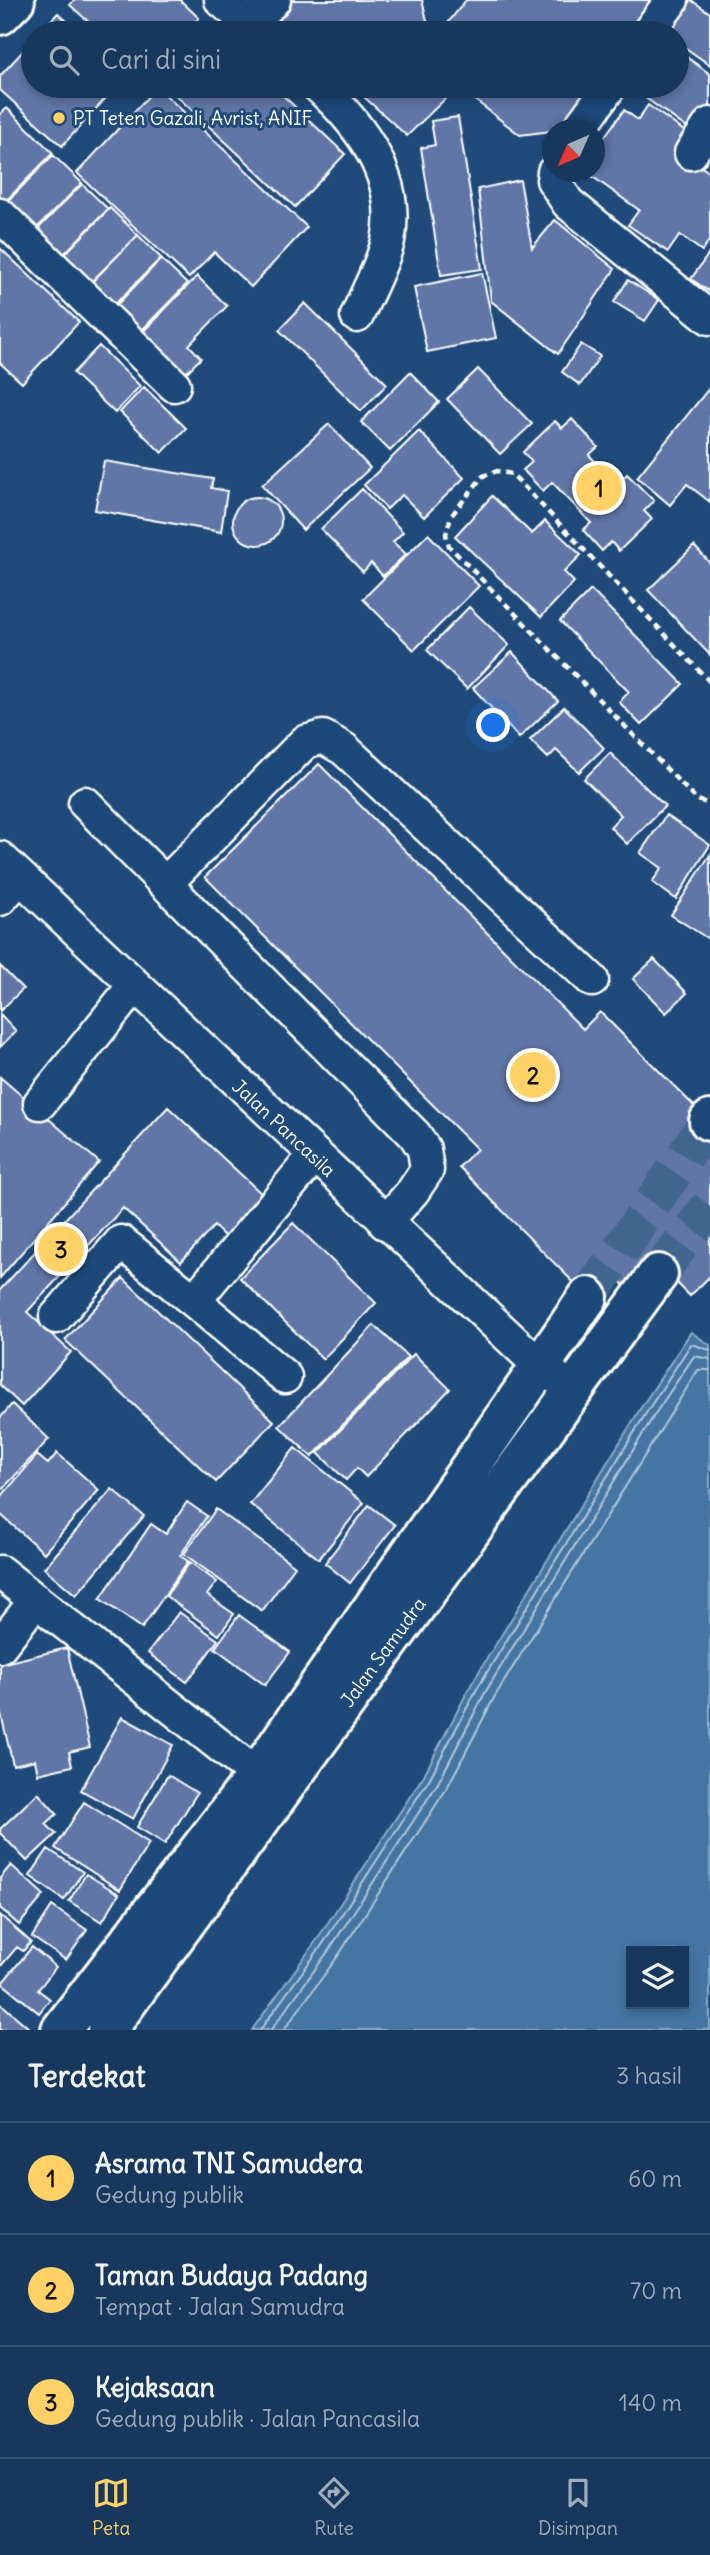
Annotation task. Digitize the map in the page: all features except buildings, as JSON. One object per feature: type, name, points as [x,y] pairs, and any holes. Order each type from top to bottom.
[{"type":"main road","points":[[0,15],[15,0]]},
{"type":"main road","name":"Jalan Samudra","points":[[107,2030],[659,1274]]},
{"type":"main road","name":"Jalan Samudra","points":[[61,2030],[257,1775],[588,1297]]},
{"type":"street","points":[[221,0],[246,21]]},
{"type":"street","points":[[260,21],[274,0]]},
{"type":"street","points":[[657,21],[673,0]]},
{"type":"street","points":[[328,98],[370,146],[385,174],[391,212],[388,243],[357,316]]},
{"type":"street","points":[[586,119],[601,98]]},
{"type":"street","points":[[691,153],[710,124]]},
{"type":"street","points":[[555,182],[568,204],[710,318]]},
{"type":"street","points":[[0,215],[174,385]]},
{"type":"street","points":[[166,883],[305,742],[323,737],[344,749],[592,980]]},
{"type":"street","points":[[85,803],[415,1135],[424,1149],[427,1170],[385,1223]]},
{"type":"street","name":"Jalan Pancasila","points":[[7,878],[134,986],[540,1366],[575,1391]]},
{"type":"street","points":[[40,1103],[134,986]]},
{"type":"street","points":[[194,1301],[314,1156]]},
{"type":"street","points":[[56,1317],[121,1242],[285,1377]]},
{"type":"street","points":[[0,1572],[257,1775]]},
{"type":"street","points":[[0,1646],[36,1600]]},
{"type":"path","points":[[710,682],[512,474],[497,471],[484,476],[450,516],[446,534],[449,546],[697,800],[710,804]]},
{"type":"water","points":[[691,1332],[710,1345],[710,2030],[252,2030],[316,1941],[424,1775],[472,1683],[642,1406]]},
{"type":"tunnel","points":[[588,1297],[709,1121]]},
{"type":"tunnel","points":[[658,1274],[710,1206]]},
{"type":"place","name":"PT Teten Gazali, Avrist, ANIF","points":[[59,118]]},
{"type":"place","name":"Asrama TNI Samudera","points":[[599,488]]},
{"type":"place","name":"Taman Budaya Padang","points":[[533,1075]]},
{"type":"place","name":"Kejaksaan","points":[[61,1249]]}]
